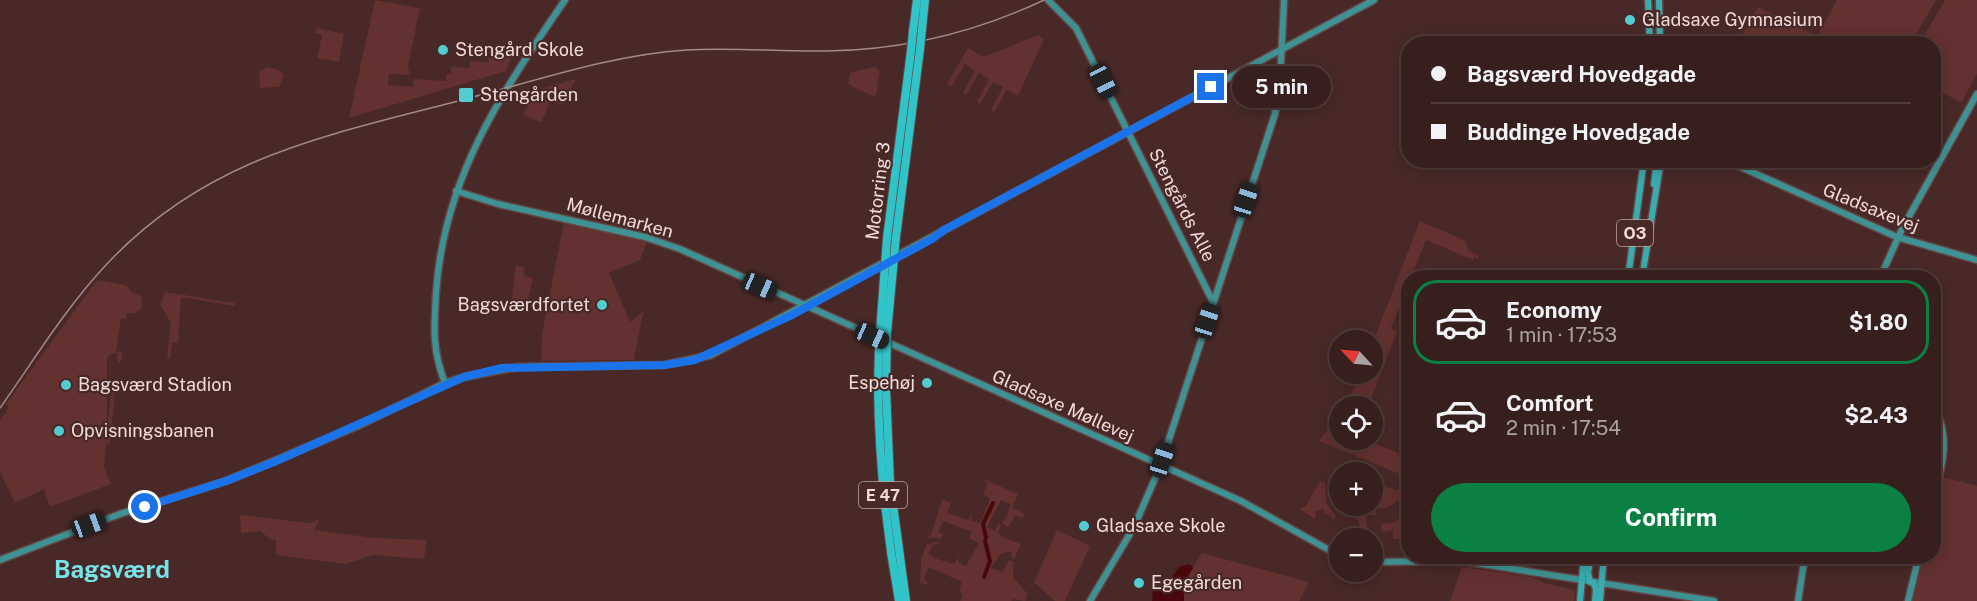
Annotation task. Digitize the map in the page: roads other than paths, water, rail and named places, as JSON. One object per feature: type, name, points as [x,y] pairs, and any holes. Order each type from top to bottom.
[{"type":"highway","name":"Motorring 3","points":[[892,237],[920,49],[917,30],[917,0]]},
{"type":"highway","name":"Motorring 3","points":[[906,601],[890,482],[879,345],[910,51],[926,0]]},
{"type":"highway","name":"Motorring 3","points":[[882,389],[879,443],[884,503],[899,601]]},
{"type":"main road","points":[[1648,0],[1650,36]]},
{"type":"main road","points":[[1659,0],[1660,36]]},
{"type":"main road","name":"O3","points":[[1629,270],[1643,168]]},
{"type":"main road","points":[[1655,200],[1657,168]]},
{"type":"main road","name":"O3","points":[[1643,270],[1661,168]]},
{"type":"main road","points":[[1580,601],[1583,564]]},
{"type":"main road","points":[[1590,564],[1588,573],[1596,589],[1595,601]]},
{"type":"main road","points":[[1600,601],[1603,564]]},
{"type":"street","points":[[445,383],[434,345],[434,320],[441,250],[456,190],[492,110],[564,0]]},
{"type":"street","name":"Stengårds Alle","points":[[1048,0],[1076,28],[1213,302]]},
{"type":"street","points":[[1090,601],[1132,531],[1160,467],[1275,114],[1282,49],[1284,0]]},
{"type":"street","points":[[0,560],[120,514],[226,481],[374,419],[445,383],[502,368],[680,364],[711,355],[1374,0]]},
{"type":"street","points":[[1941,159],[1977,94]]},
{"type":"street","name":"Gladsaxevej","points":[[1743,168],[1898,237],[1977,260]]},
{"type":"street","points":[[1884,270],[1898,237],[1936,168]]},
{"type":"street","name":"Møllemarken","points":[[456,190],[492,202],[661,242],[806,305]]},
{"type":"street","name":"Gladsaxe Møllevej","points":[[806,305],[1160,467],[1250,505],[1329,550]]},
{"type":"street","points":[[1941,426],[1944,442],[1941,459]]},
{"type":"street","points":[[1383,562],[1401,562]]},
{"type":"street","points":[[1481,564],[1714,601]]},
{"type":"street","points":[[1798,601],[1804,564]]},
{"type":"street","points":[[1908,601],[1917,564]]},
{"type":"waterway","points":[[986,538],[983,524],[993,503]]},
{"type":"waterway","points":[[984,577],[990,561],[985,541]]},
{"type":"tram line","points":[[0,408],[90,282],[144,229],[184,199],[226,175],[270,156],[363,126],[629,57],[704,49],[827,51],[883,47],[965,30],[1044,0]]},
{"type":"place","name":"Gladsaxe Gymnasium","points":[[1630,20]]},
{"type":"place","name":"Stengård Skole","points":[[443,50]]},
{"type":"place","name":"Stengården","points":[[466,95]]},
{"type":"place","name":"Bagsværdfortet","points":[[602,305]]},
{"type":"place","name":"Espehøj","points":[[927,383]]},
{"type":"place","name":"Bagsværd Stadion","points":[[66,385]]},
{"type":"place","name":"Opvisningsbanen","points":[[59,431]]},
{"type":"place","name":"Gladsaxe Skole","points":[[1084,526]]},
{"type":"place","name":"Egegården","points":[[1139,583]]},
{"type":"district","name":"Bagsværd","points":[[112,570]]}]
